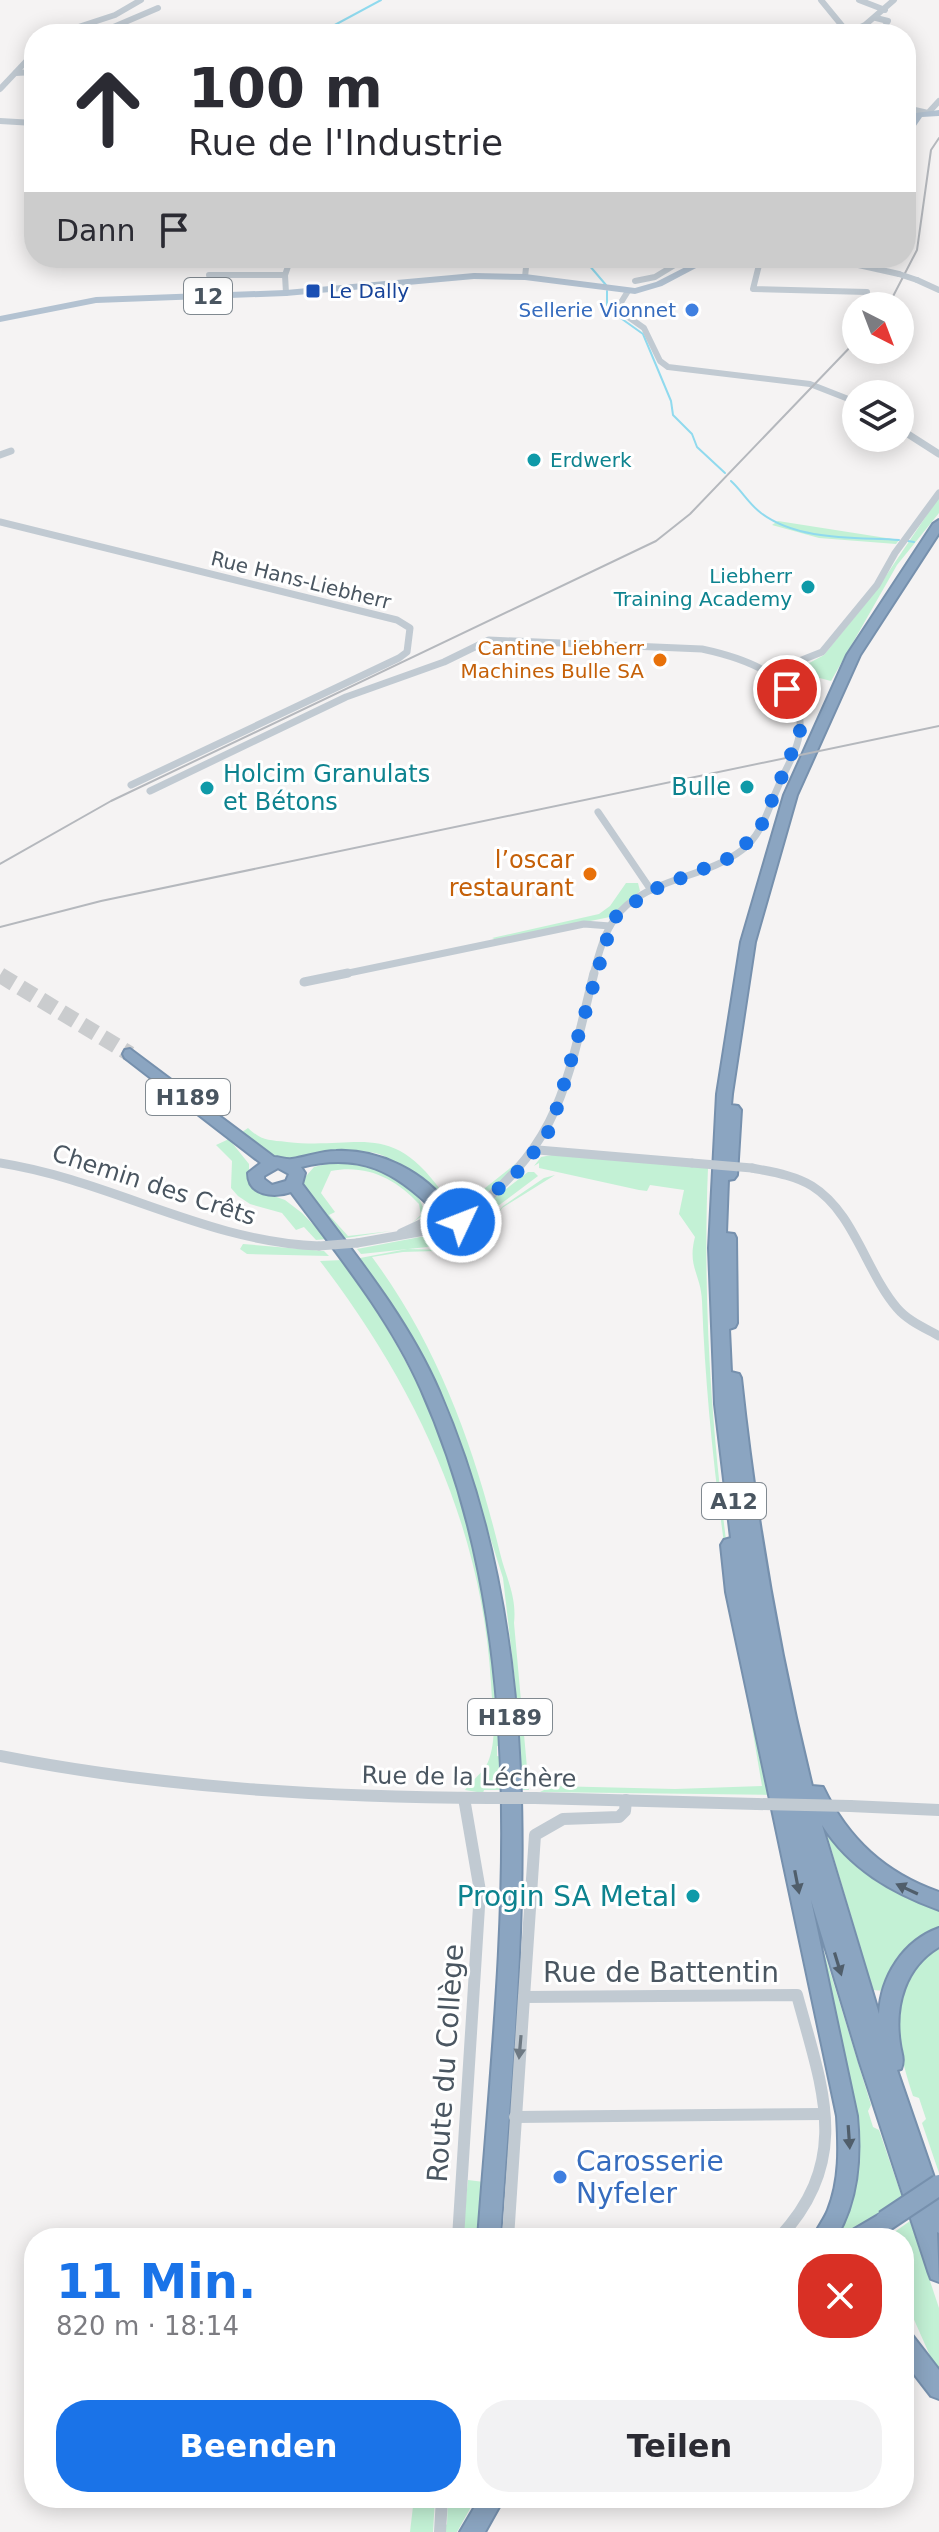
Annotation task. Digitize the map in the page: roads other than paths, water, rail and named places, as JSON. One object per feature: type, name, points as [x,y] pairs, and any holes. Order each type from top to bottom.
[{"type":"highway","name":"A12","points":[[939,524],[884,602],[835,688],[797,773],[765,867],[743,965],[719,1143],[716,1280],[725,1416],[737,1530],[771,1711],[822,1908],[939,2271]]},
{"type":"highway","name":"A12","points":[[939,537],[870,642],[829,721],[803,786],[766,905],[740,1041],[730,1142],[728,1220],[732,1369],[753,1547],[790,1728],[822,1854],[889,2081],[939,2223]]},
{"type":"highway","points":[[765,867],[740,943],[720,1054],[710,1154],[708,1281],[717,1419],[735,1592],[849,2127],[847,2182],[838,2213],[830,2228]]},
{"type":"highway","name":"H189","points":[[130,1054],[243,1144],[265,1166]]},
{"type":"highway","points":[[289,1178],[265,1166],[255,1176],[260,1186],[289,1178],[326,1158],[349,1155],[380,1161],[396,1168],[420,1189],[439,1212]]},
{"type":"highway","name":"H189","points":[[289,1178],[310,1211],[369,1284],[430,1390],[474,1506],[497,1603],[510,1708],[513,1806],[490,2228]]},
{"type":"highway","points":[[790,1728],[825,1813],[850,1848],[892,1881],[939,1901]]},
{"type":"highway","points":[[886,2228],[939,2197],[892,2054],[888,2033],[889,2002],[898,1974],[916,1951],[939,1937]]},
{"type":"highway","points":[[885,2228],[939,2185]]},
{"type":"highway","points":[[914,2356],[939,2388]]},
{"type":"highway","points":[[472,2532],[486,2508]]},
{"type":"main road","points":[[916,118],[939,113]]},
{"type":"main road","name":"12","points":[[0,319],[96,300],[286,293],[474,276],[525,277],[628,291],[652,287],[690,268]]},
{"type":"street","points":[[87,24],[115,15],[141,0]]},
{"type":"street","points":[[821,0],[839,24]]},
{"type":"street","points":[[859,0],[885,10]]},
{"type":"street","points":[[865,24],[894,0]]},
{"type":"street","points":[[120,24],[158,8]]},
{"type":"street","points":[[876,18],[888,21],[886,24]]},
{"type":"street","points":[[0,89],[24,64]]},
{"type":"street","points":[[16,73],[24,73]]},
{"type":"street","points":[[916,110],[928,113],[939,101]]},
{"type":"street","points":[[0,121],[24,122]]},
{"type":"street","points":[[286,293],[287,268]]},
{"type":"street","points":[[525,277],[526,268]]},
{"type":"street","points":[[635,281],[655,277],[670,268]]},
{"type":"street","points":[[757,268],[751,286],[753,289],[867,292]]},
{"type":"street","points":[[872,268],[899,274],[939,290]]},
{"type":"street","points":[[209,275],[285,275]]},
{"type":"street","points":[[628,291],[617,309],[644,328],[660,361],[668,367],[794,380],[842,394]]},
{"type":"street","points":[[914,438],[939,454]]},
{"type":"street","points":[[0,455],[11,451]]},
{"type":"street","points":[[769,673],[822,652],[877,585],[895,553],[939,493]]},
{"type":"street","name":"Rue Hans-Liebherr","points":[[0,522],[389,617],[410,628],[407,650],[399,658],[131,785]]},
{"type":"street","points":[[150,791],[337,701],[444,662],[491,639],[698,648],[736,657],[769,673],[793,698],[801,726],[760,829],[748,845],[731,858],[651,890],[627,906],[610,926],[584,924],[304,982]]},
{"type":"street","points":[[598,812],[651,890]]},
{"type":"street","name":"Chemin des Crêts","points":[[0,1163],[66,1175],[222,1233],[276,1243],[319,1246],[357,1243],[436,1229],[454,1230],[462,1219],[538,1150],[555,1118],[610,926]]},
{"type":"street","points":[[538,1150],[752,1168],[791,1176],[827,1197],[849,1223],[895,1306],[939,1336]]},
{"type":"street","name":"Chemin des Crêts","points":[[391,1237],[439,1212],[491,1195]]},
{"type":"street","points":[[436,1229],[439,1212],[462,1219]]},
{"type":"street","name":"Rue de la Léchère","points":[[0,1756],[76,1771],[220,1789],[939,1810]]},
{"type":"street","name":"Route du Collège","points":[[459,2228],[480,1891],[464,1798]]},
{"type":"street","points":[[524,1997],[535,1835],[541,1828],[557,1820],[619,1817],[625,1811],[626,1800]]},
{"type":"street","name":"Rue de Battentin","points":[[509,2228],[524,1997],[797,1995],[823,2114],[823,2156],[817,2185],[802,2212],[788,2228]]},
{"type":"street","points":[[515,2117],[823,2114]]},
{"type":"street","points":[[440,2532],[442,2508]]},
{"type":"waterway","points":[[337,24],[381,0]]},
{"type":"waterway","points":[[592,268],[606,285]]},
{"type":"waterway","points":[[607,291],[607,307],[611,312]]},
{"type":"waterway","points":[[615,314],[643,334],[671,401],[673,415],[692,434],[697,447],[725,473]]},
{"type":"waterway","points":[[731,481],[761,513],[792,529],[827,536],[899,540]]},
{"type":"waterway","points":[[908,541],[914,542]]},
{"type":"tunnel","points":[[0,975],[130,1054]]},
{"type":"railway","points":[[916,252],[931,150],[939,138]]},
{"type":"railway","points":[[895,292],[908,268]]},
{"type":"railway","points":[[0,864],[111,801],[656,541],[690,514],[842,356]]},
{"type":"railway","points":[[0,927],[101,901],[939,726]]},
{"type":"place","name":"Le Dally","points":[[313,291]]},
{"type":"place","name":"Sellerie Vionnet","points":[[692,310]]},
{"type":"place","name":"Erdwerk","points":[[534,460]]},
{"type":"place","name":"Liebherr Training Academy","points":[[808,587]]},
{"type":"place","name":"Cantine Liebherr Machines Bulle SA","points":[[660,660]]},
{"type":"place","name":"Bulle","points":[[747,787]]},
{"type":"place","name":"Holcim Granulats et Bétons","points":[[207,788]]},
{"type":"place","name":"l’oscar restaurant","points":[[590,874]]},
{"type":"place","name":"Progin SA Metal","points":[[693,1896]]},
{"type":"place","name":"Carosserie Nyfeler","points":[[560,2177]]}]
